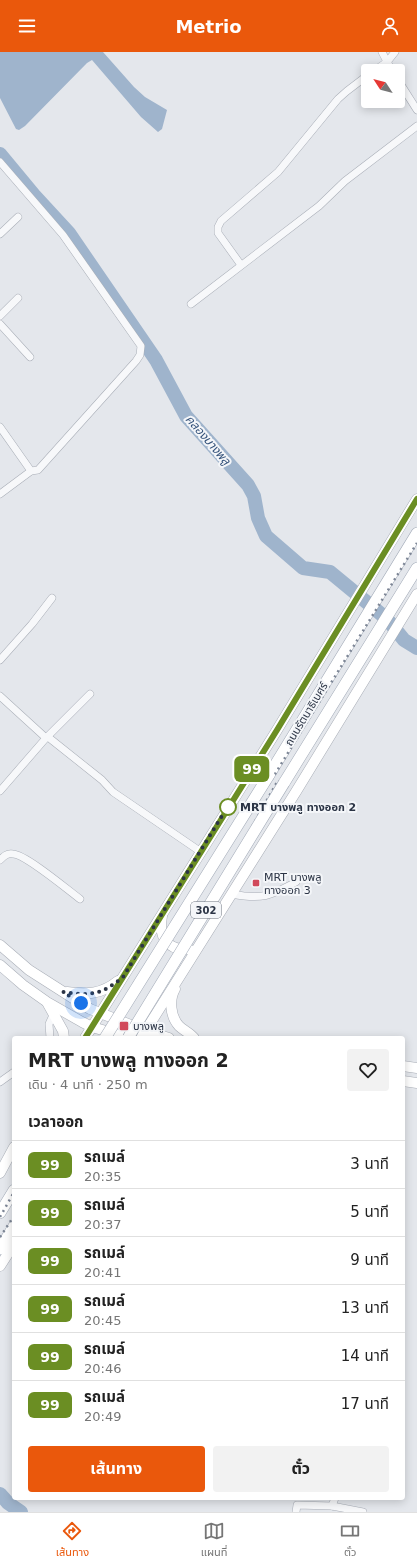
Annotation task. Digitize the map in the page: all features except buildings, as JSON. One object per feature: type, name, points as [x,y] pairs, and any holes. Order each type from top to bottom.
[{"type":"main road","name":"ถนนรัตนาธิเบศร์","points":[[86,1036],[417,499]]},
{"type":"main road","name":"ถนนรัตนาธิเบศร์","points":[[106,1036],[269,775],[417,533]]},
{"type":"main road","name":"ถนนรัตนาธิเบศร์","points":[[130,1036],[417,568]]},
{"type":"main road","name":"302","points":[[143,1035],[417,594]]},
{"type":"main road","points":[[167,906],[162,915],[160,926],[165,940],[172,946],[177,949],[188,949],[195,946],[206,935]]},
{"type":"main road","points":[[0,946],[29,970],[63,992],[101,1014],[143,1035]]},
{"type":"main road","points":[[189,962],[174,992],[171,1005],[174,1018],[179,1026],[192,1036]]},
{"type":"main road","points":[[0,965],[23,986],[47,1002],[58,1012],[92,1027],[122,1036]]},
{"type":"main road","points":[[63,992],[85,994],[95,993],[105,990],[123,977]]},
{"type":"main road","points":[[58,1012],[72,997]]},
{"type":"main road","points":[[58,1012],[64,1036]]},
{"type":"main road","points":[[405,1066],[417,1068]]},
{"type":"main road","points":[[405,1082],[417,1083]]},
{"type":"main road","points":[[0,1173],[12,1151]]},
{"type":"main road","points":[[0,1213],[12,1193]]},
{"type":"main road","points":[[0,1249],[12,1229]]},
{"type":"main road","points":[[0,1266],[12,1247]]},
{"type":"street","points":[[382,52],[387,62]]},
{"type":"street","points":[[384,64],[395,52]]},
{"type":"street","points":[[241,265],[218,233],[218,227],[221,221],[278,172],[338,99],[361,80]]},
{"type":"street","points":[[405,90],[416,105]]},
{"type":"street","points":[[191,304],[319,206],[345,181],[417,126]]},
{"type":"street","points":[[0,162],[63,235],[141,346],[140,354],[136,361],[46,463],[38,470],[31,471],[0,494]]},
{"type":"street","points":[[0,234],[18,217]]},
{"type":"street","points":[[0,316],[18,298]]},
{"type":"street","points":[[0,324],[30,358]]},
{"type":"street","points":[[0,427],[31,471]]},
{"type":"street","points":[[0,660],[32,624],[52,598]]},
{"type":"street","points":[[0,791],[47,737],[90,694]]},
{"type":"street","points":[[0,696],[47,737],[102,780],[113,792],[200,852]]},
{"type":"street","points":[[0,860],[5,855],[14,854],[28,859],[80,899]]},
{"type":"street","points":[[232,894],[256,897],[273,894],[296,882]]},
{"type":"street","points":[[50,1036],[49,1024],[58,1012]]},
{"type":"street","points":[[0,1082],[12,1073]]},
{"type":"street","points":[[332,1506],[334,1500]]},
{"type":"street","points":[[296,1512],[297,1505],[332,1506],[363,1512]]},
{"type":"water","points":[[0,52],[103,52],[134,87],[145,97],[167,110],[162,129],[158,132],[141,117],[92,60],[87,63],[25,126],[19,130],[16,129],[0,98]]},
{"type":"waterway","name":"คลองบางพลู","points":[[0,154],[34,195],[69,233],[156,360],[186,416],[248,485],[254,496],[258,518],[266,536],[303,568],[330,572],[387,619],[404,640],[417,648]]},
{"type":"waterway","points":[[0,1494],[8,1503],[21,1512]]},
{"type":"railway","points":[[109,1036],[206,879],[267,787],[417,543]]},
{"type":"railway","points":[[127,1036],[219,886],[277,782]]},
{"type":"railway","points":[[0,1217],[12,1196]]},
{"type":"railway","points":[[0,1237],[12,1219]]},
{"type":"bus line","name":"99","points":[[86,1036],[228,806],[277,730],[417,499]]},
{"type":"place","name":"MRT บางพลู ทางออก 2","points":[[228,807]]},
{"type":"place","name":"MRT บางพลู ทางออก 3","points":[[256,883]]},
{"type":"place","name":"บางพลู","points":[[124,1026]]},
{"type":"route","points":[[81,1003],[63,992],[85,994],[95,993],[105,990],[123,977],[228,807]]}]
